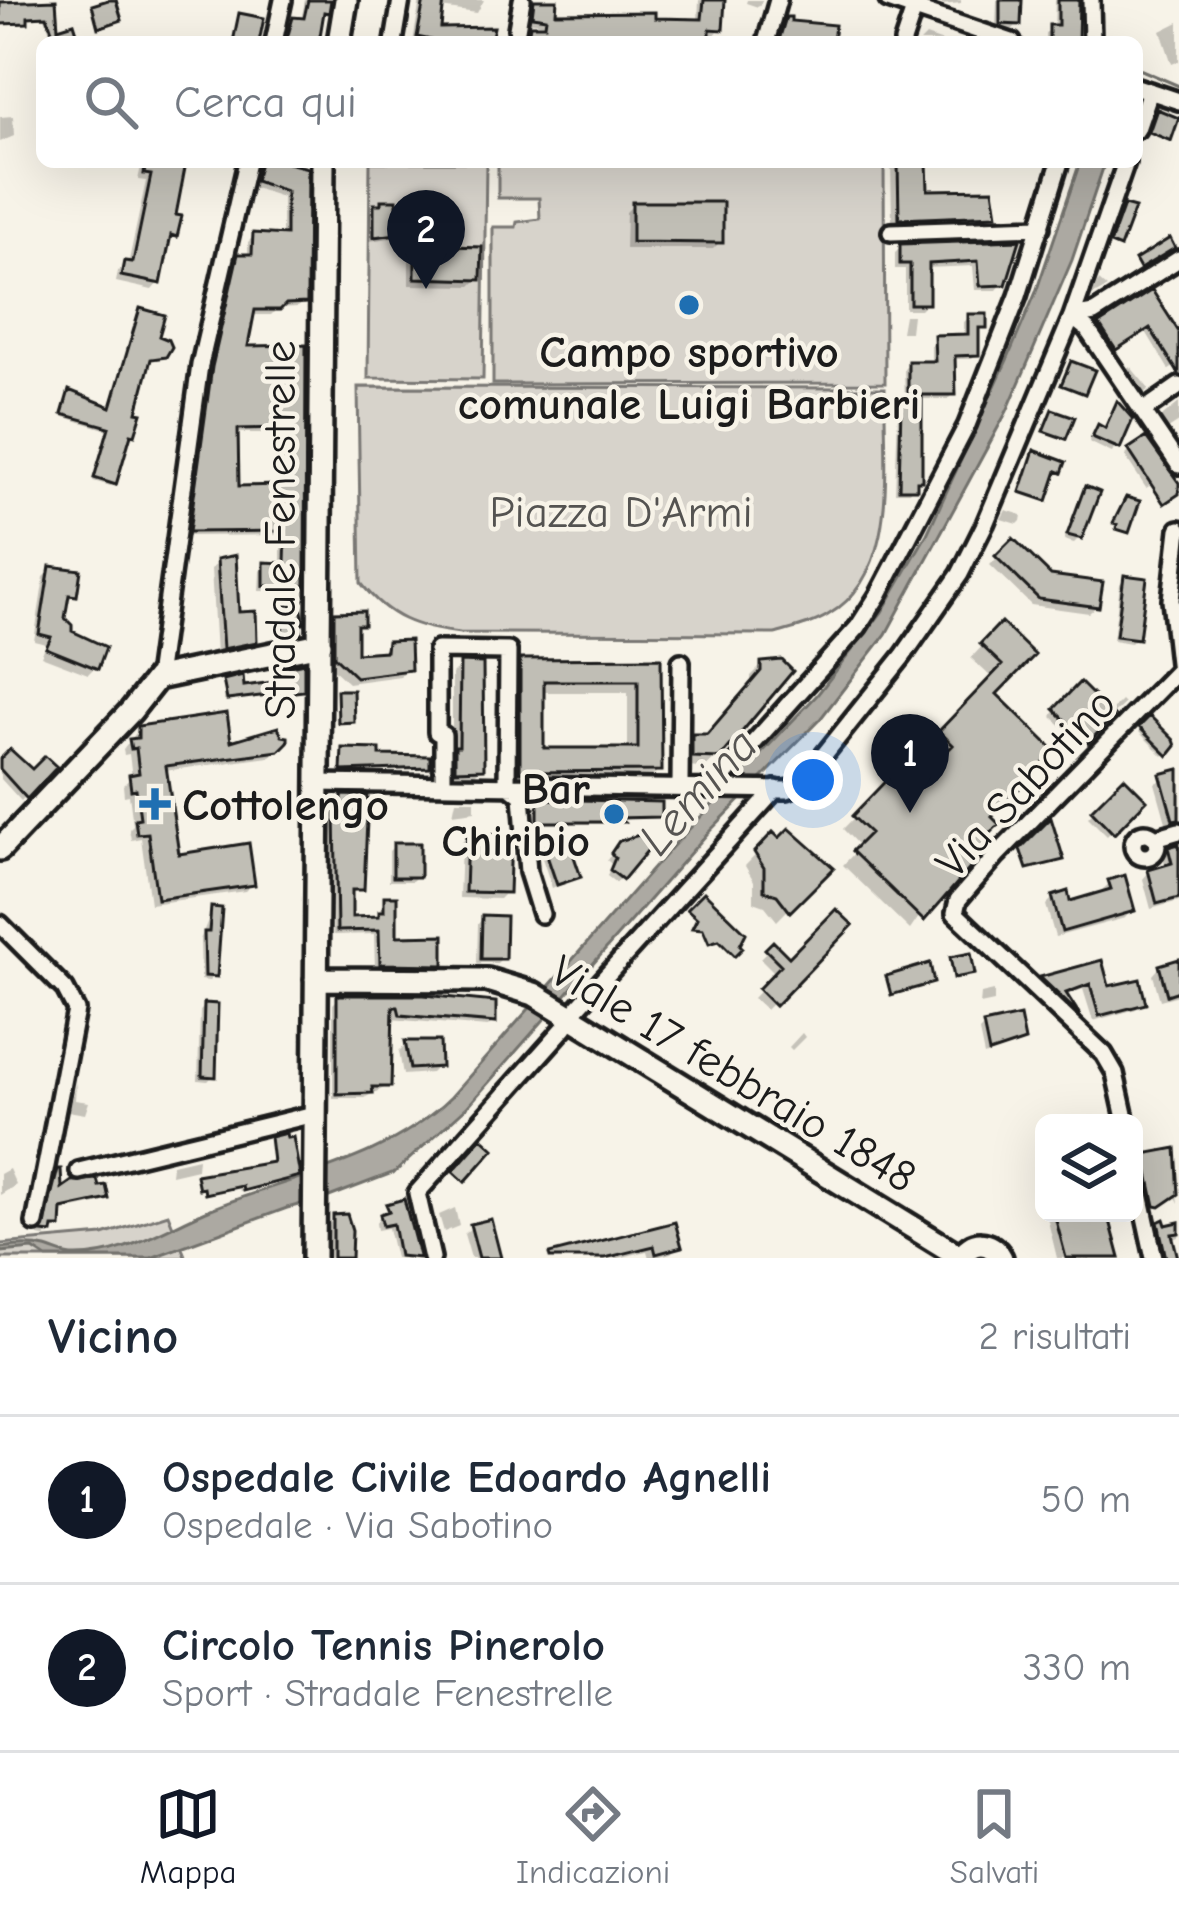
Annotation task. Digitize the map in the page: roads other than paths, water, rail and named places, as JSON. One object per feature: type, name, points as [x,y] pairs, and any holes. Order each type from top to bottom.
[{"type":"street","points":[[275,36],[283,0]]},
{"type":"street","points":[[340,36],[346,0]]},
{"type":"street","points":[[395,36],[401,0]]},
{"type":"street","points":[[517,29],[522,0]]},
{"type":"street","points":[[768,36],[778,0]]},
{"type":"street","points":[[888,0],[924,8],[996,36]]},
{"type":"street","points":[[1091,0],[1092,36]]},
{"type":"street","points":[[907,36],[924,8]]},
{"type":"street","points":[[1144,89],[1179,101]]},
{"type":"street","points":[[0,849],[131,711],[157,677],[200,364],[246,168]]},
{"type":"street","name":"Stradale Fenestrelle","points":[[314,1258],[322,168]]},
{"type":"street","points":[[720,788],[858,626],[879,594],[968,425],[1058,168]]},
{"type":"street","points":[[316,783],[776,790],[800,785],[903,656],[960,574],[986,524],[1072,317],[1124,168]]},
{"type":"street","points":[[891,232],[1041,227]]},
{"type":"street","points":[[1072,317],[1094,313],[1179,259]]},
{"type":"street","points":[[1072,317],[1087,329],[1179,465]]},
{"type":"street","points":[[1143,411],[1179,386]]},
{"type":"street","name":"Via Sabotino","points":[[1124,1114],[1115,1073],[1104,1054],[955,913],[958,900],[998,856],[1179,671],[1171,620],[1179,529]]},
{"type":"street","points":[[157,677],[320,644]]},
{"type":"street","points":[[443,784],[443,735],[437,732],[437,650],[508,651],[507,784]]},
{"type":"street","points":[[680,786],[681,662]]},
{"type":"street","points":[[507,784],[522,796],[528,872],[541,914]]},
{"type":"street","points":[[432,1258],[418,1193],[568,1013],[776,790]]},
{"type":"street","points":[[1154,838],[1179,831]]},
{"type":"street","points":[[0,924],[64,989],[76,1010],[35,1223]]},
{"type":"street","name":"Viale 17 febbraio 1848","points":[[316,979],[487,980],[534,994],[961,1257],[970,1246],[983,1244],[1001,1258]]},
{"type":"street","points":[[79,1171],[314,1114]]},
{"type":"street","points":[[1143,1207],[1154,1258]]},
{"type":"waterway","points":[[1143,71],[1179,86]]},
{"type":"place","name":"Circolo Tennis Pinerolo","points":[[426,289]]},
{"type":"place","name":"Campo sportivo comunale Luigi Barbieri","points":[[689,305]]},
{"type":"place","name":"Cottolengo","points":[[155,804]]},
{"type":"place","name":"Ospedale Civile Edoardo Agnelli","points":[[910,813]]},
{"type":"place","name":"Bar Chiribio","points":[[614,814]]},
{"type":"park label","name":"Piazza D'Armi","points":[[621,511]]},
{"type":"water label","name":"Lemina","points":[[697,791]]}]
